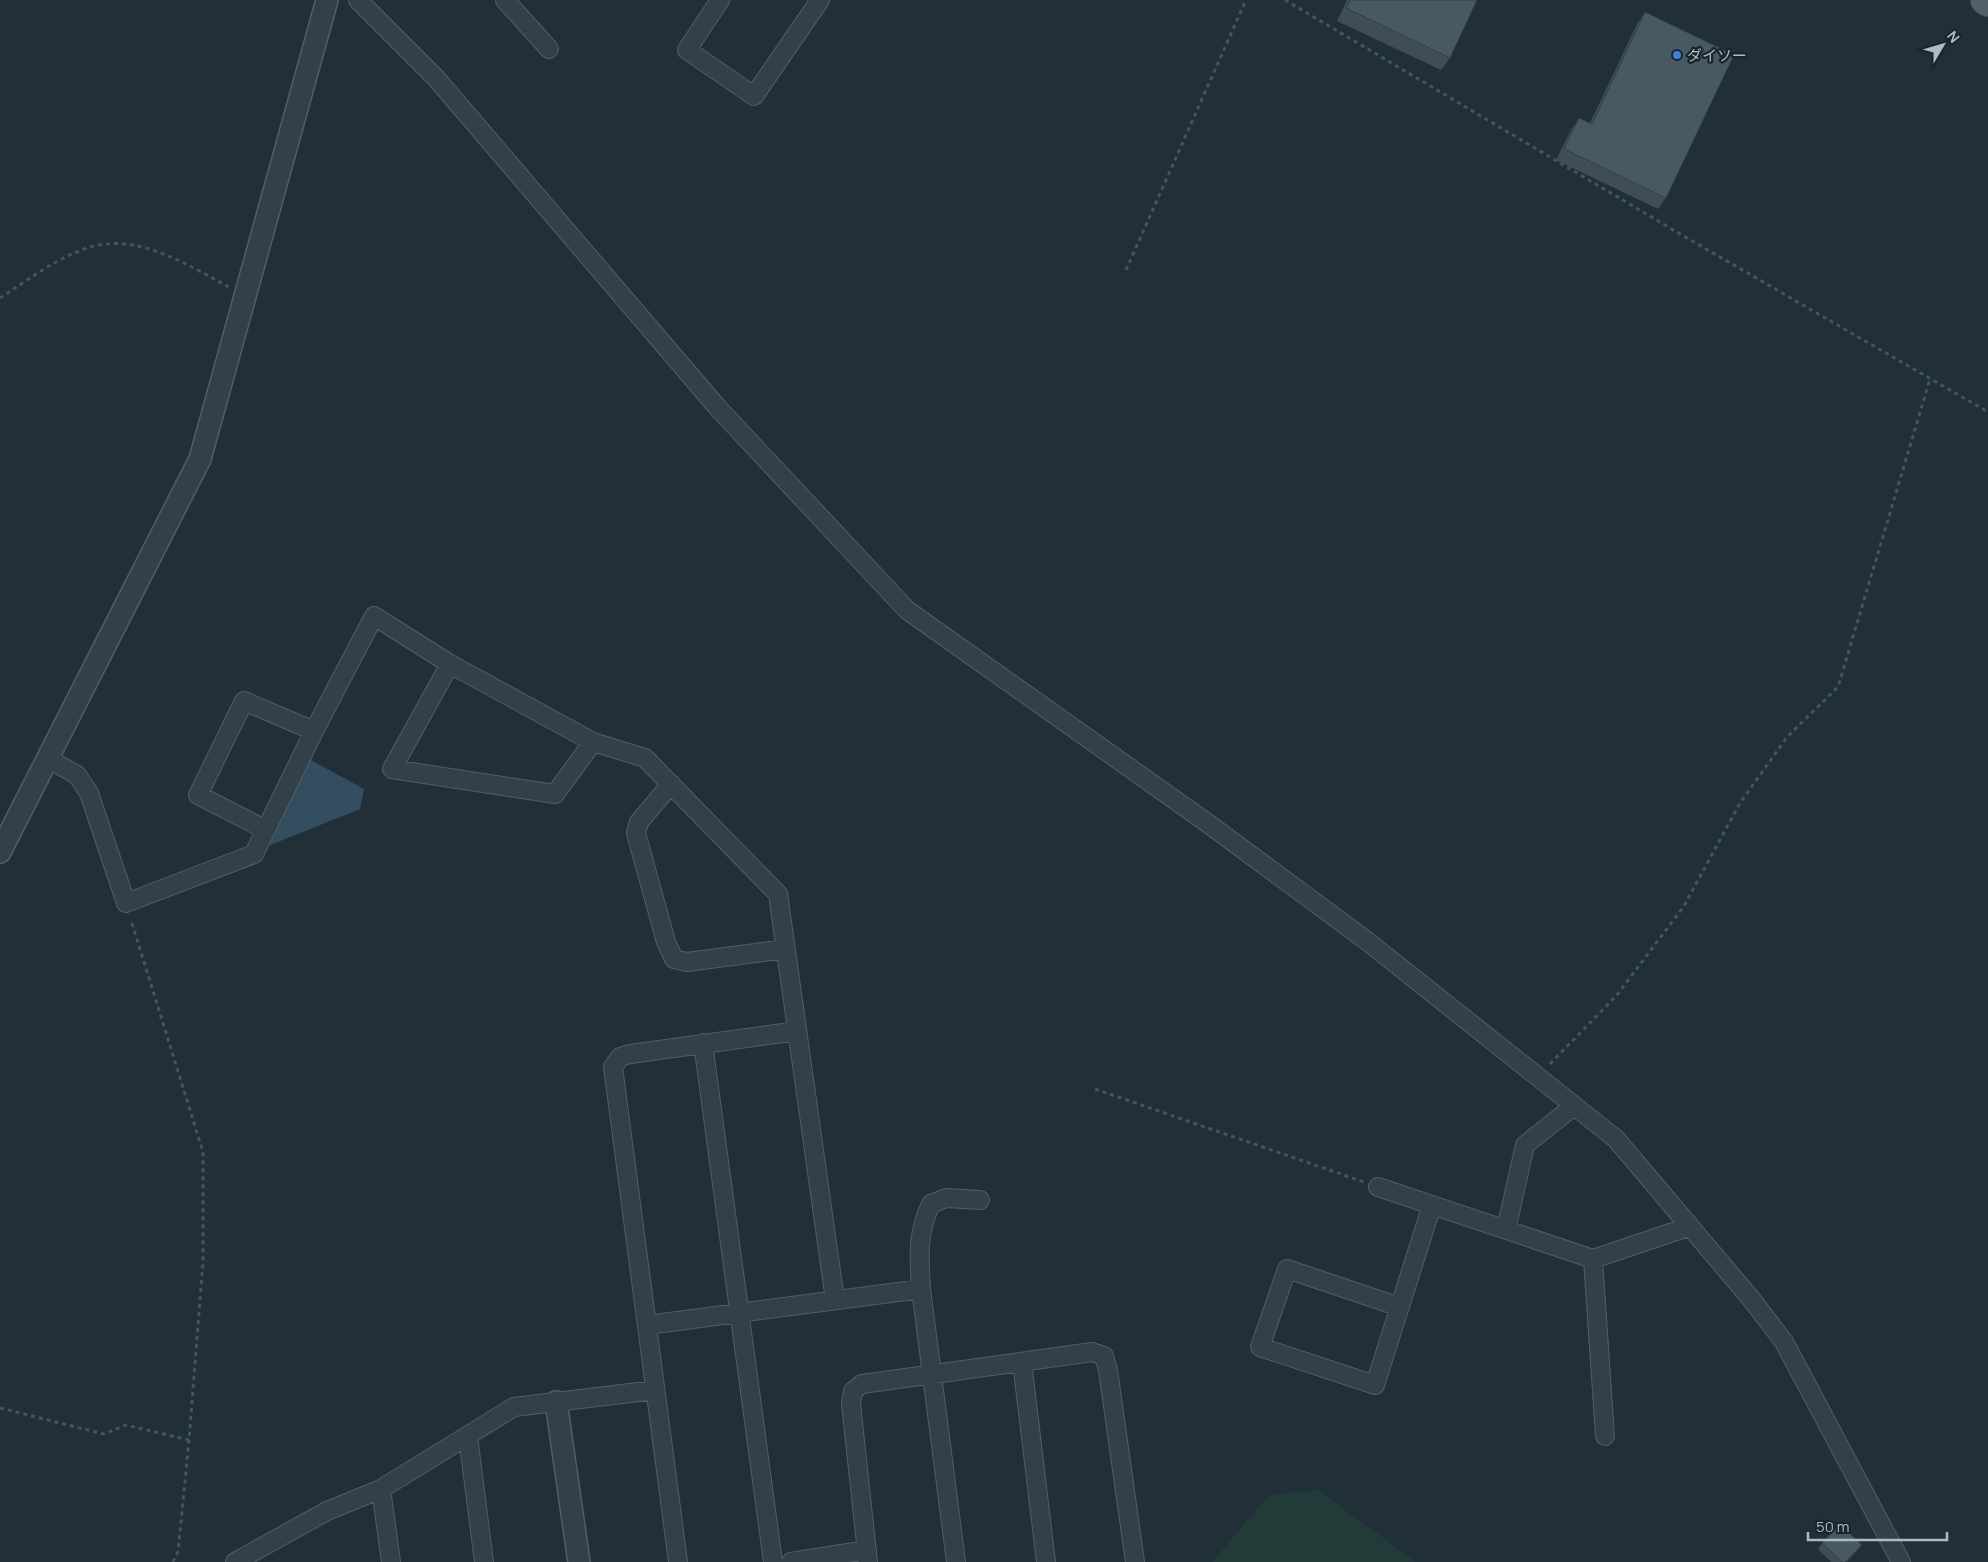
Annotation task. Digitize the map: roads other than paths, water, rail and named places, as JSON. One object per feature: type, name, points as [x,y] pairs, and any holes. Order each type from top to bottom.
[{"type":"street","points":[[0,852],[154,554],[200,459],[328,0]]},
{"type":"street","points":[[358,0],[435,77],[718,408],[907,610],[1245,850],[1367,941],[1616,1139],[1688,1227],[1752,1300],[1784,1342],[1901,1562]]},
{"type":"street","points":[[505,0],[549,50]]},
{"type":"street","points":[[720,0],[687,50],[754,96],[820,0]]},
{"type":"street","points":[[47,758],[77,775],[89,793],[126,903],[254,854],[314,731],[374,616],[450,664],[593,742],[645,758],[778,894],[835,1300]]},
{"type":"street","points":[[450,664],[392,768],[555,794],[593,742]]},
{"type":"street","points":[[266,830],[198,795],[244,701],[314,731]]},
{"type":"street","points":[[671,784],[639,822],[636,833],[666,942],[674,960],[687,962],[786,949]]},
{"type":"street","points":[[678,1562],[613,1067],[620,1057],[630,1054],[797,1031]]},
{"type":"street","points":[[704,1044],[773,1562]]},
{"type":"street","points":[[1506,1230],[1525,1145],[1574,1106]]},
{"type":"street","points":[[1378,1187],[1593,1259],[1688,1227]]},
{"type":"street","points":[[956,1562],[921,1289],[918,1245],[925,1217],[931,1204],[946,1198],[980,1200]]},
{"type":"street","points":[[1400,1307],[1287,1269],[1260,1347],[1375,1385],[1400,1307],[1432,1205]]},
{"type":"street","points":[[1593,1259],[1605,1436]]},
{"type":"street","points":[[647,1325],[921,1289]]},
{"type":"street","points":[[791,1562],[867,1556],[851,1404],[853,1391],[862,1384],[1092,1352],[1104,1356],[1108,1370],[1135,1562]]},
{"type":"street","points":[[1022,1362],[1046,1562]]},
{"type":"street","points":[[235,1562],[327,1511],[381,1489],[514,1407],[655,1390]]},
{"type":"street","points":[[556,1402],[578,1562]]},
{"type":"street","points":[[468,1436],[484,1562]]},
{"type":"street","points":[[381,1489],[391,1562]]},
{"type":"water","points":[[309,759],[364,789],[360,809],[263,848]]},
{"type":"place","name":"ダイソー","points":[[1677,55]]}]
